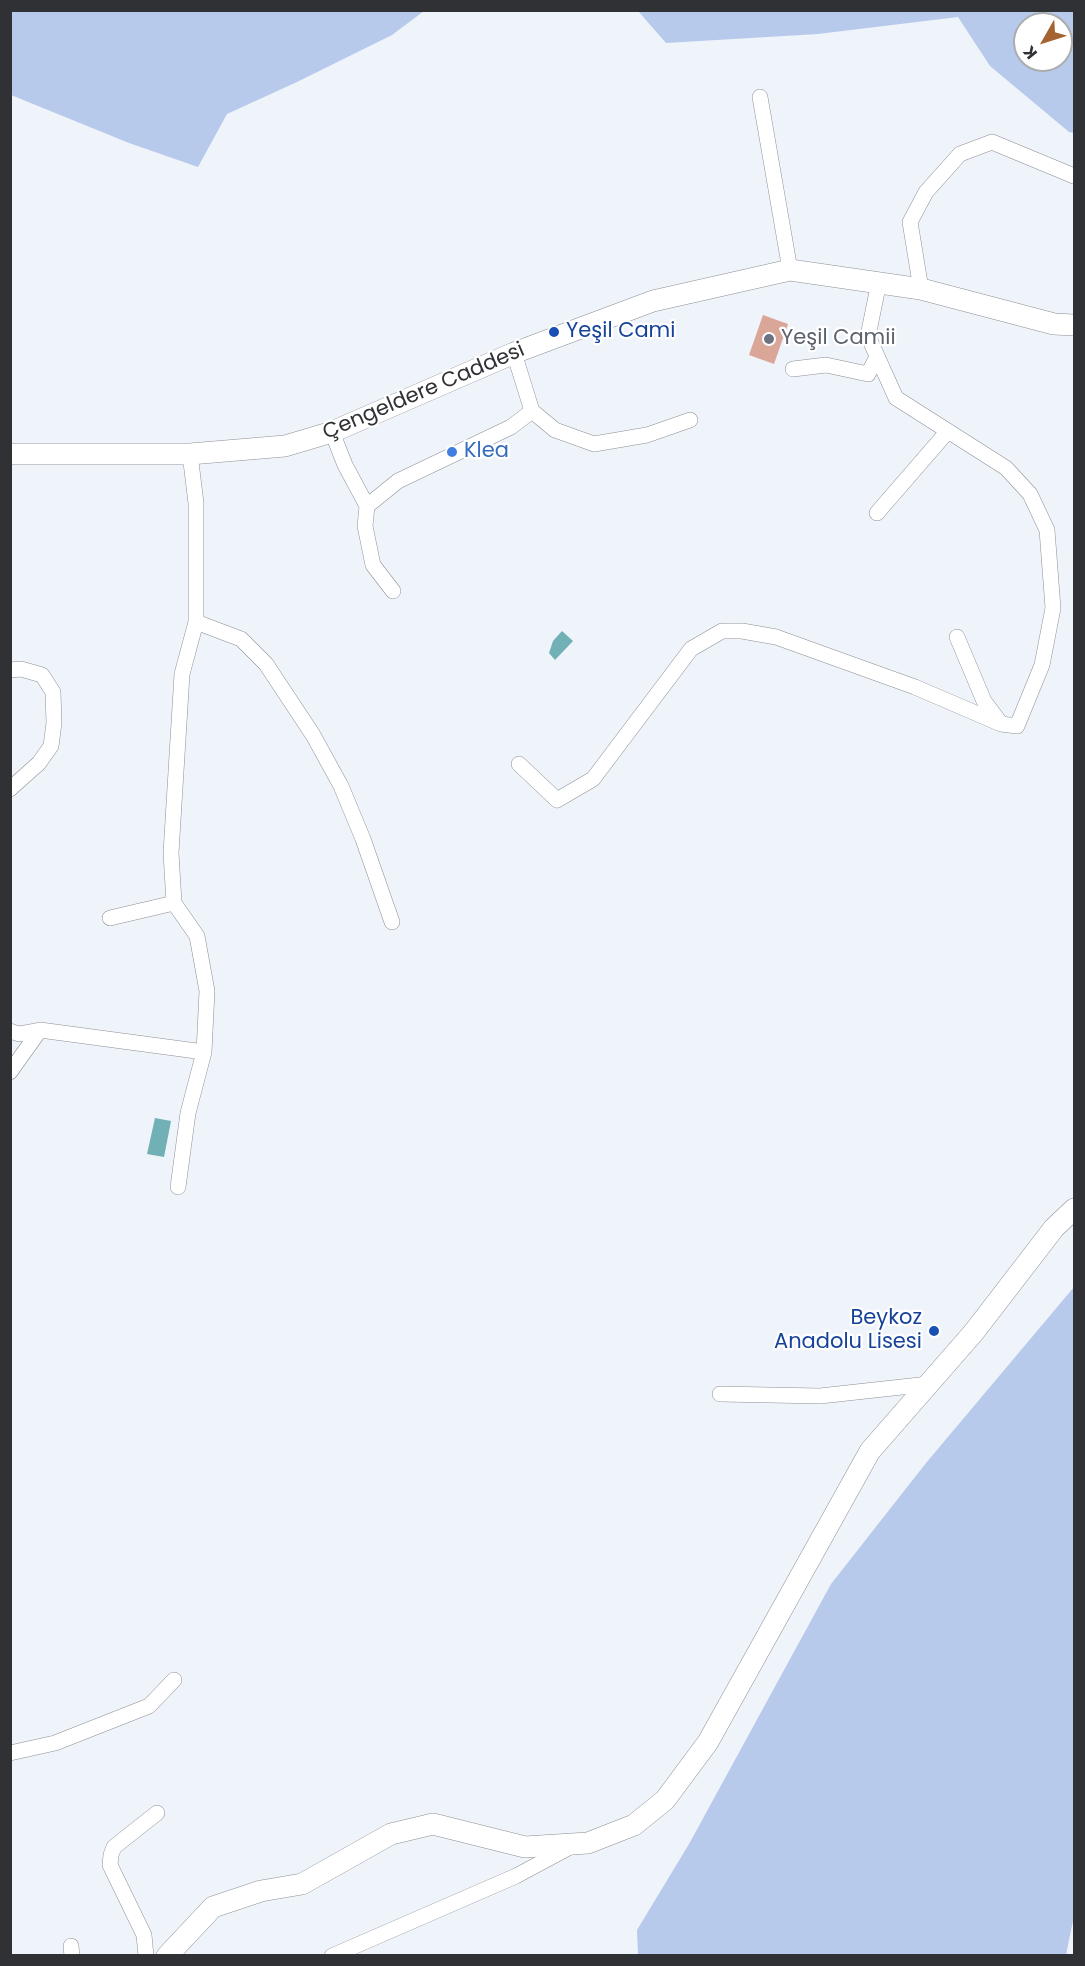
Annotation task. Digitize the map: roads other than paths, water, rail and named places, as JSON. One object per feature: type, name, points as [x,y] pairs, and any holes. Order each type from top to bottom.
[{"type":"street","points":[[760,97],[790,270]]},
{"type":"street","points":[[921,289],[910,222],[926,192],[960,154],[992,142],[1074,176]]},
{"type":"street","name":"Çengeldere Caddesi","points":[[10,454],[190,454],[285,446],[332,432],[514,354],[653,301],[790,270],[921,289],[1054,324],[1074,325]]},
{"type":"street","points":[[519,764],[557,800],[593,778],[691,649],[722,631],[742,631],[776,637],[915,687],[1001,724],[1017,726],[1042,665],[1053,608],[1047,530],[1030,494],[1006,468],[896,398],[868,336],[879,282]]},
{"type":"street","points":[[514,354],[532,411],[555,430],[594,444],[647,435],[690,420]]},
{"type":"street","points":[[793,369],[826,365],[868,374],[877,357]]},
{"type":"street","points":[[367,506],[398,481],[511,428],[532,411]]},
{"type":"street","points":[[877,513],[948,431]]},
{"type":"street","points":[[332,432],[345,465],[367,506],[365,525],[372,565],[393,591]]},
{"type":"street","points":[[178,1187],[188,1113],[204,1052],[207,991],[197,936],[174,903],[171,853],[182,674],[196,622],[196,503],[190,454]]},
{"type":"street","points":[[196,622],[241,639],[266,664],[313,735],[341,786],[363,839],[392,922]]},
{"type":"street","points":[[957,637],[984,701],[1001,724]]},
{"type":"street","points":[[10,670],[21,669],[42,675],[53,693],[54,723],[51,746],[39,763],[10,789]]},
{"type":"street","points":[[110,918],[174,903]]},
{"type":"street","points":[[10,1031],[19,1034],[40,1030],[204,1052]]},
{"type":"street","points":[[10,1072],[40,1030]]},
{"type":"street","points":[[167,1956],[213,1907],[261,1892],[302,1884],[391,1834],[433,1824],[525,1848],[588,1843],[634,1825],[665,1800],[708,1742],[870,1451],[974,1332],[1054,1228],[1074,1209]]},
{"type":"street","points":[[720,1394],[820,1396],[929,1384]]},
{"type":"street","points":[[10,1753],[55,1743],[148,1706],[174,1680]]},
{"type":"street","points":[[146,1956],[144,1935],[110,1865],[114,1847],[157,1813]]},
{"type":"street","points":[[332,1956],[516,1876],[578,1844]]},
{"type":"place","name":"Yeşil Cami","points":[[554,332]]},
{"type":"place","name":"Yeşil Camii","points":[[769,339]]},
{"type":"place","name":"Klea","points":[[452,452]]},
{"type":"place","name":"Beykoz Anadolu Lisesi","points":[[934,1331]]}]
